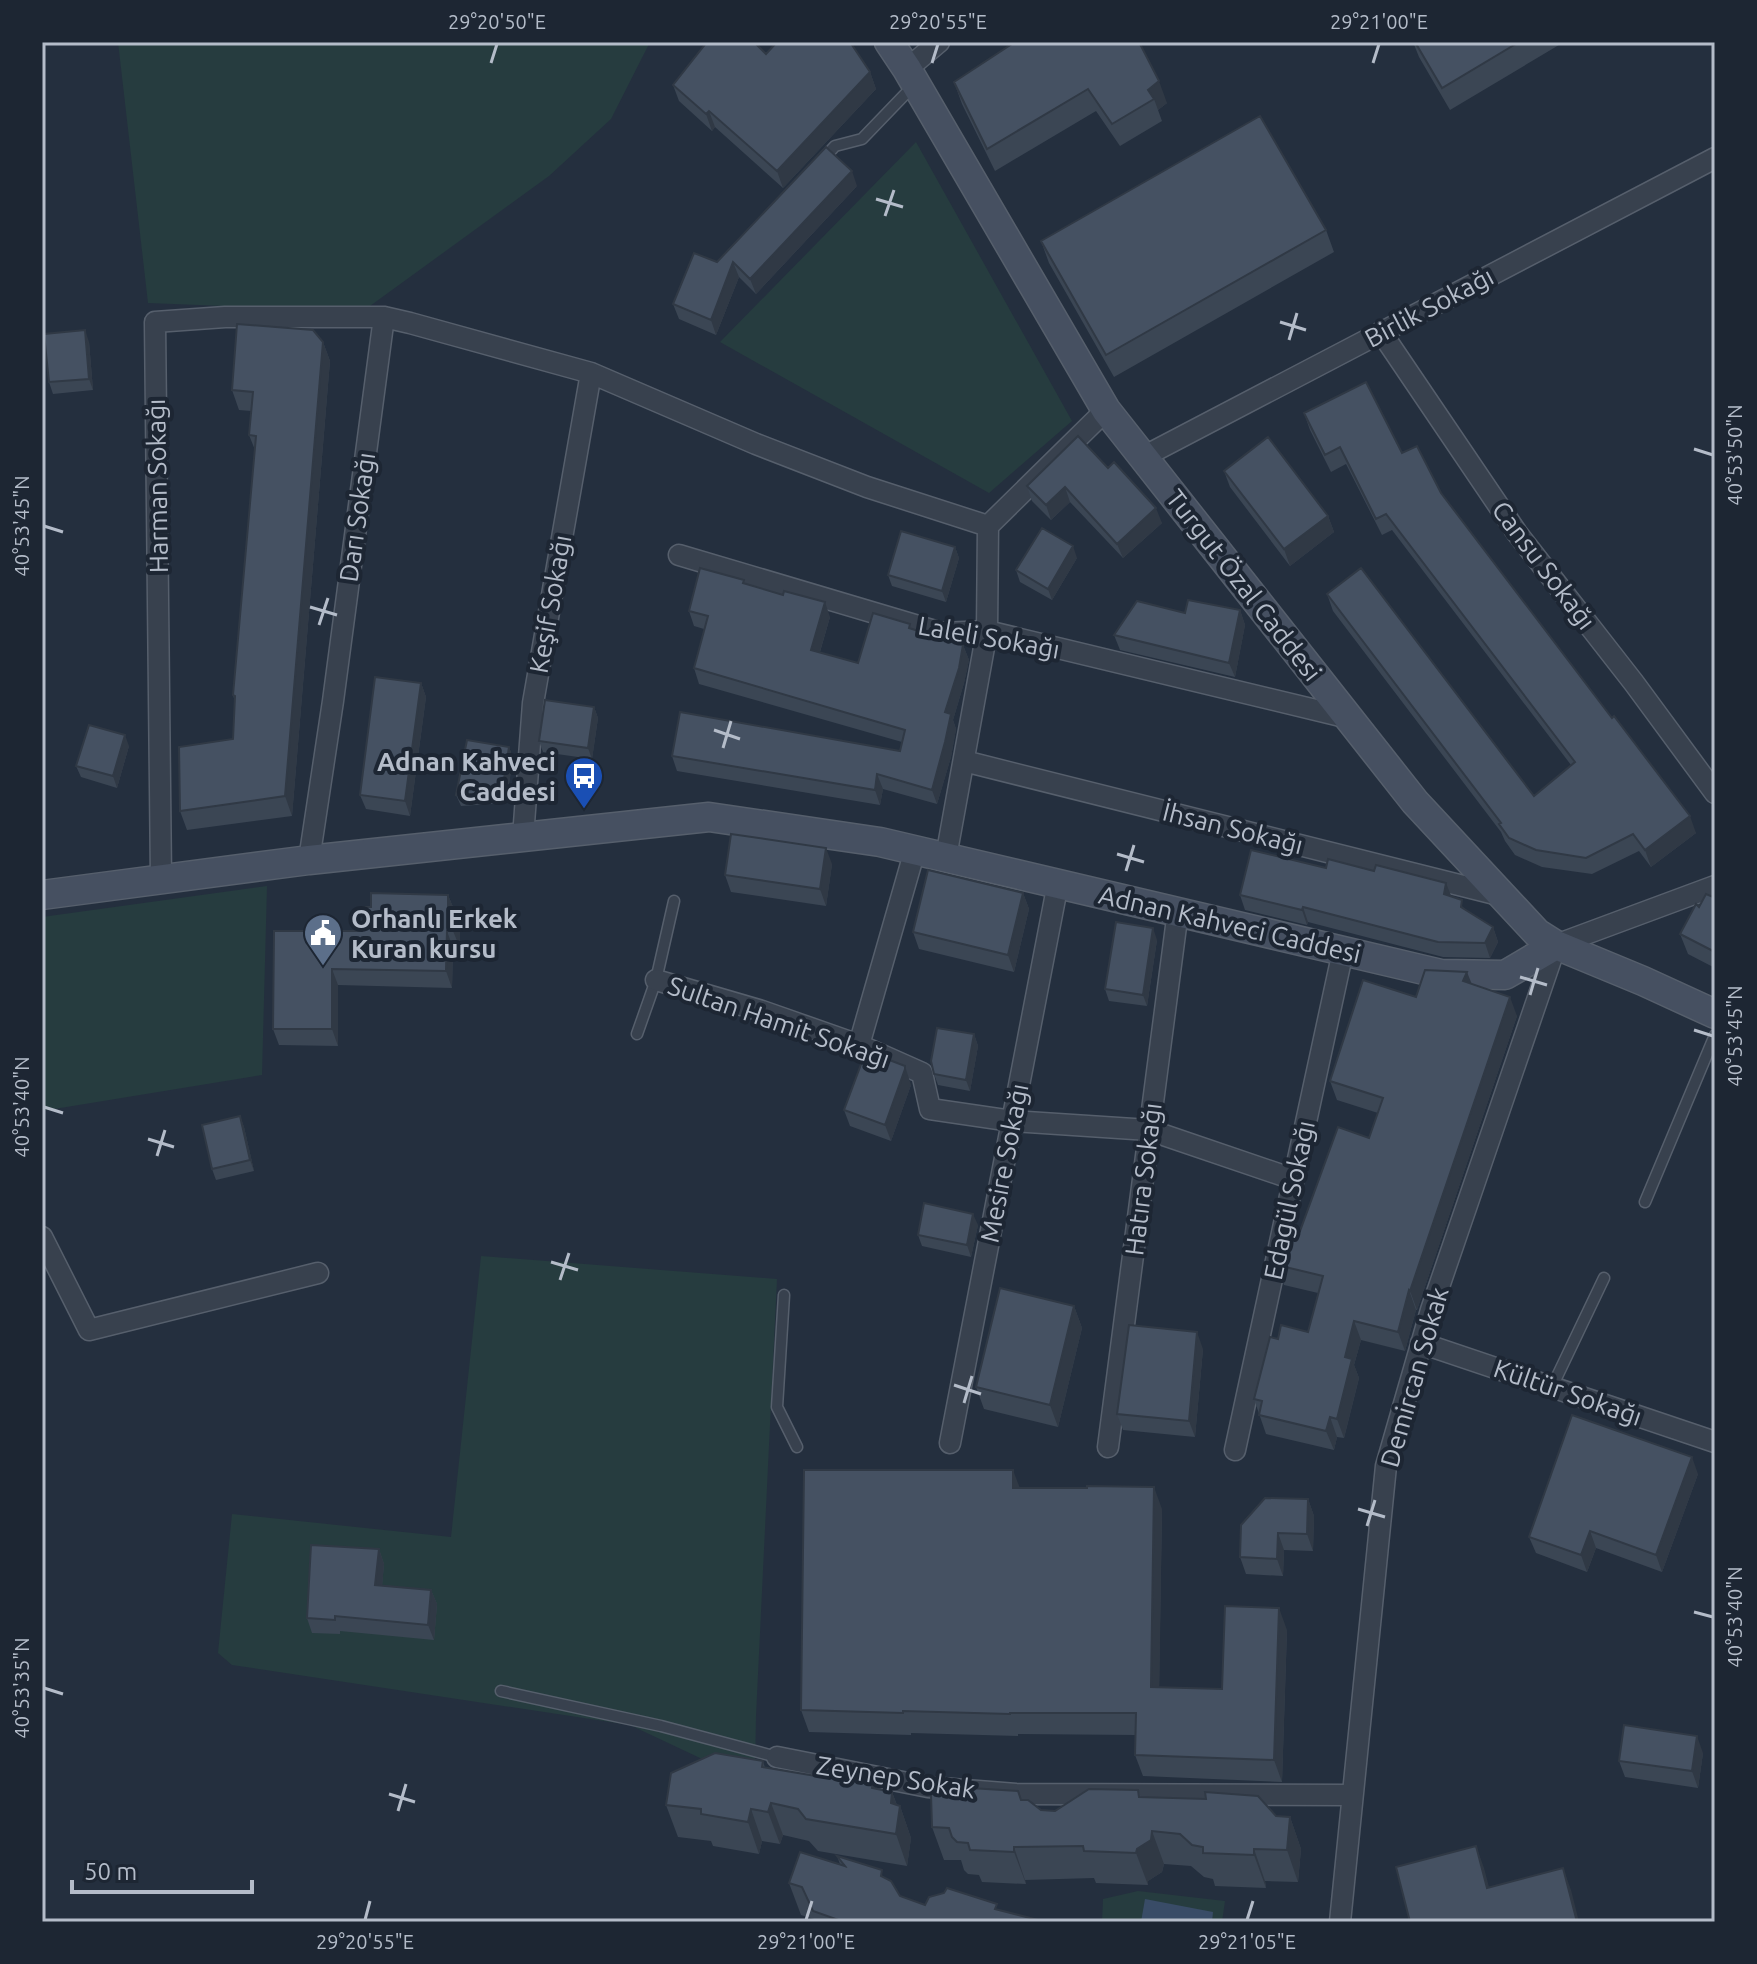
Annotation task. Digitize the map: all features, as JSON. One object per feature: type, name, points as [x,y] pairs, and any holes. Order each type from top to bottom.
[{"type":"street","name":"Turgut Özal Caddesi","points":[[889,42],[1106,410],[1415,802],[1537,933],[1556,945],[1715,1014]]},
{"type":"street","points":[[911,76],[939,42]]},
{"type":"street","name":"Birlik Sokağı","points":[[1143,457],[1715,158]]},
{"type":"street","name":"Harman Sokağı","points":[[161,879],[155,322],[225,317],[384,317]]},
{"type":"street","points":[[384,317],[591,373],[756,444],[867,487],[988,526]]},
{"type":"street","name":"Darı Sokağı","points":[[309,860],[384,317]]},
{"type":"street","name":"Cansu Sokağı","points":[[1381,332],[1517,533],[1715,793]]},
{"type":"street","name":"Keşif Sokağı","points":[[523,837],[533,703],[591,373]]},
{"type":"street","points":[[946,857],[987,631],[988,526],[1106,410]]},
{"type":"street","name":"Laleli Sokağı","points":[[679,555],[942,633],[987,631],[1349,718]]},
{"type":"street","name":"İhsan Sokağı","points":[[964,761],[1503,896]]},
{"type":"street","name":"Adnan Kahveci Caddesi","points":[[42,895],[309,860],[709,817],[880,842],[1441,974],[1505,975],[1556,945]]},
{"type":"street","points":[[859,1045],[915,850]]},
{"type":"street","name":"Mesire Sokağı","points":[[950,1443],[1058,883]]},
{"type":"street","points":[[1556,945],[1715,886]]},
{"type":"street","name":"Hatıra Sokağı","points":[[1108,1447],[1178,911]]},
{"type":"street","name":"Demircan Sokak","points":[[1340,1922],[1386,1466],[1431,1310],[1556,945]]},
{"type":"street","name":"Edagül Sokağı","points":[[1235,1450],[1343,951]]},
{"type":"street","name":"Sultan Hamit Sokağı","points":[[656,980],[762,1011],[859,1045],[922,1073],[930,1109],[1012,1121],[1149,1130],[1293,1179]]},
{"type":"street","points":[[42,1237],[89,1330],[318,1273]]},
{"type":"street","name":"Kültür Sokağı","points":[[1421,1343],[1715,1442]]},
{"type":"street","name":"Zeynep Sokak","points":[[777,1757],[928,1787],[1016,1794],[1352,1795]]},
{"type":"lane","points":[[814,168],[835,146],[862,139],[911,76]]},
{"type":"lane","points":[[637,1034],[656,980],[674,901]]},
{"type":"lane","points":[[1645,1202],[1715,1035]]},
{"type":"lane","points":[[1552,1387],[1604,1278]]},
{"type":"lane","points":[[784,1295],[777,1407],[797,1447]]},
{"type":"lane","points":[[501,1691],[661,1726],[777,1757]]},
{"type":"green space","points":[[118,42],[650,42],[611,119],[549,176],[370,306],[351,311],[148,303]]},
{"type":"green space","points":[[916,142],[1072,421],[989,493],[720,342]]},
{"type":"green space","points":[[267,886],[262,1075],[42,1111],[42,917]]},
{"type":"green space","points":[[481,1256],[777,1279],[755,1770],[717,1766],[630,1725],[232,1665],[218,1653],[232,1514],[451,1537]]},
{"type":"green space","points":[[1138,1891],[1225,1901],[1222,1922],[1102,1922],[1103,1899]]},
{"type":"water","points":[[1145,1899],[1213,1912],[1212,1922],[1141,1922]]},
{"type":"building","points":[[707,42],[754,42],[766,54],[777,42],[850,42],[870,72],[777,171],[709,111],[706,114],[673,85]]},
{"type":"building","points":[[1015,42],[1139,42],[1159,81],[1148,90],[1154,99],[1112,124],[1088,89],[987,149],[954,82]]},
{"type":"building","points":[[1415,42],[1519,42],[1442,88]]},
{"type":"building","points":[[1260,116],[1326,230],[1106,355],[1041,241]]},
{"type":"building","points":[[826,147],[852,171],[750,279],[733,262],[711,320],[673,304],[694,253],[717,262]]},
{"type":"building","points":[[237,324],[313,330],[323,342],[285,796],[180,811],[179,747],[233,739],[233,695],[256,436],[249,435],[253,392],[232,390]]},
{"type":"building","points":[[85,330],[89,379],[49,382],[44,334]]},
{"type":"building","points":[[1366,382],[1402,453],[1417,446],[1441,493],[1690,816],[1645,850],[1633,834],[1586,858],[1536,850],[1509,838],[1501,823],[1327,594],[1361,568],[1534,796],[1575,762],[1386,514],[1376,519],[1340,447],[1325,455],[1304,413]]},
{"type":"building","points":[[1078,436],[1108,468],[1114,462],[1156,508],[1117,544],[1065,487],[1046,505],[1027,486]]},
{"type":"building","points":[[1268,437],[1328,516],[1284,549],[1224,471]]},
{"type":"building","points":[[1042,528],[1073,546],[1048,589],[1016,570]]},
{"type":"building","points":[[901,531],[955,547],[942,591],[888,575]]},
{"type":"building","points":[[700,568],[783,595],[784,591],[825,602],[811,650],[858,663],[873,613],[963,645],[945,712],[951,714],[932,790],[877,774],[875,790],[672,756],[680,712],[900,751],[905,730],[694,668],[708,616],[689,611]]},
{"type":"building","points":[[1188,600],[1240,610],[1229,663],[1114,635],[1137,601],[1185,613]]},
{"type":"building","points":[[375,677],[421,683],[405,801],[360,795]]},
{"type":"building","points":[[545,700],[594,707],[588,748],[539,741]]},
{"type":"building","points":[[89,725],[125,735],[113,776],[76,766]]},
{"type":"building","points":[[467,740],[509,747],[502,792],[456,795]]},
{"type":"building","points":[[731,834],[826,848],[820,889],[725,875]]},
{"type":"building","points":[[1251,850],[1326,868],[1328,859],[1374,871],[1376,865],[1446,883],[1444,894],[1462,900],[1461,907],[1493,927],[1485,943],[1438,942],[1303,907],[1302,910],[1240,895]]},
{"type":"building","points":[[928,870],[1023,893],[1008,955],[913,932]]},
{"type":"building","points":[[1715,892],[1715,952],[1680,934],[1696,904],[1699,907],[1706,894],[1713,897]]},
{"type":"building","points":[[371,893],[448,895],[448,907],[454,907],[453,931],[447,931],[446,971],[332,969],[332,1029],[273,1029],[274,931],[362,931],[363,907],[371,907]]},
{"type":"building","points":[[1116,922],[1153,928],[1143,995],[1105,989]]},
{"type":"building","points":[[1425,970],[1467,972],[1463,981],[1510,997],[1409,1290],[1398,1332],[1354,1321],[1345,1357],[1352,1359],[1337,1419],[1330,1417],[1326,1431],[1259,1415],[1262,1401],[1254,1399],[1270,1337],[1278,1339],[1281,1325],[1308,1332],[1323,1276],[1277,1265],[1285,1228],[1300,1231],[1338,1127],[1369,1138],[1383,1098],[1330,1081],[1363,980],[1416,997]]},
{"type":"building","points":[[937,1028],[974,1034],[966,1080],[934,1074],[931,1061]]},
{"type":"building","points":[[866,1051],[905,1066],[885,1125],[844,1110]]},
{"type":"building","points":[[240,1116],[250,1160],[212,1169],[202,1125]]},
{"type":"building","points":[[924,1203],[973,1214],[967,1245],[918,1235]]},
{"type":"building","points":[[1000,1288],[1074,1306],[1050,1405],[976,1387]]},
{"type":"building","points":[[1129,1325],[1197,1332],[1189,1421],[1117,1414]]},
{"type":"building","points":[[1572,1415],[1692,1457],[1656,1555],[1590,1531],[1581,1555],[1529,1537]]},
{"type":"building","points":[[804,1470],[1013,1470],[1013,1488],[1154,1487],[1151,1687],[1222,1689],[1225,1606],[1279,1608],[1274,1760],[1135,1755],[1136,1713],[801,1710]]},
{"type":"building","points":[[1265,1498],[1308,1499],[1307,1534],[1278,1533],[1277,1559],[1240,1557],[1241,1525]]},
{"type":"building","points":[[311,1545],[379,1549],[375,1585],[431,1590],[428,1625],[335,1616],[335,1620],[307,1618]]},
{"type":"building","points":[[1624,1725],[1697,1736],[1692,1771],[1619,1761]]},
{"type":"building","points":[[715,1753],[763,1761],[762,1767],[828,1778],[829,1771],[873,1778],[872,1788],[892,1792],[891,1803],[900,1806],[896,1834],[806,1819],[798,1809],[771,1803],[768,1812],[751,1809],[748,1822],[701,1814],[701,1809],[666,1805],[671,1773]]},
{"type":"building","points":[[970,1788],[1018,1791],[1021,1800],[1028,1800],[1041,1810],[1055,1811],[1089,1789],[1138,1790],[1139,1797],[1206,1799],[1205,1792],[1258,1796],[1276,1816],[1290,1817],[1287,1850],[1254,1849],[1254,1855],[1203,1853],[1203,1847],[1192,1845],[1180,1834],[1152,1831],[1151,1840],[1136,1853],[1084,1851],[1083,1846],[1014,1847],[1014,1852],[970,1850],[968,1843],[957,1842],[952,1837],[949,1828],[932,1827],[931,1794],[968,1796]]},
{"type":"building","points":[[1476,1846],[1487,1888],[1563,1868],[1577,1922],[1410,1922],[1396,1867]]},
{"type":"building","points":[[800,1852],[845,1866],[837,1856],[882,1870],[881,1876],[891,1881],[900,1896],[925,1905],[929,1897],[944,1893],[947,1888],[997,1904],[995,1909],[1046,1922],[844,1922],[813,1911],[802,1887],[789,1883]]},
{"type":"place","name":"Adnan Kahveci Caddesi","points":[[584,810]]},
{"type":"place","name":"Orhanlı Erkek Kuran kursu","points":[[323,967]]}]
